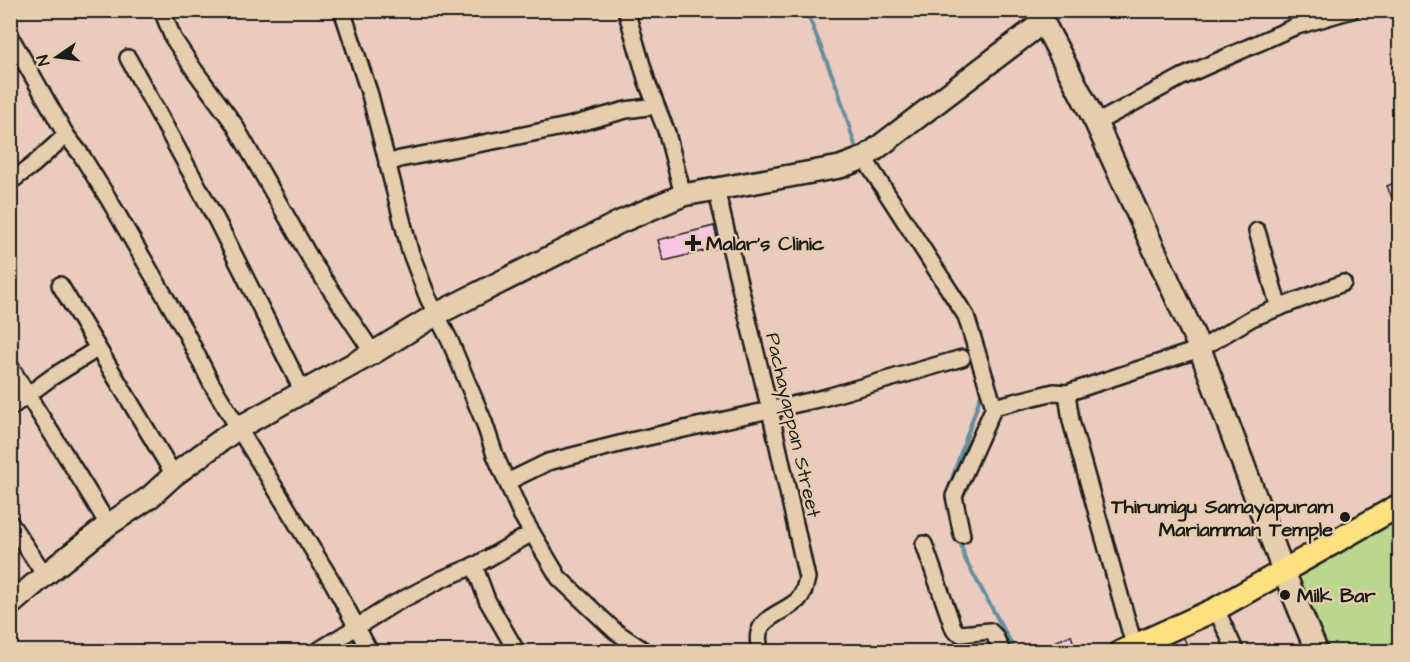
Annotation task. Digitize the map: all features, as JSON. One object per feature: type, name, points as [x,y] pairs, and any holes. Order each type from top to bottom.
[{"type":"main road","points":[[1127,648],[1216,609],[1400,505]]},
{"type":"street","points":[[162,10],[173,38],[234,124],[313,263],[373,353]]},
{"type":"street","points":[[342,10],[347,32],[370,95],[410,251],[522,516],[558,578],[615,631],[646,651]]},
{"type":"street","points":[[626,10],[655,106],[667,133],[683,195]]},
{"type":"street","points":[[1096,123],[1182,77],[1294,27],[1352,10]]},
{"type":"street","points":[[10,604],[108,525],[150,497],[174,475],[238,428],[373,353],[437,314],[620,222],[683,195],[840,167],[864,158],[1040,16],[1096,123],[1200,349],[1283,570],[1317,651]]},
{"type":"street","points":[[10,36],[185,331],[211,383],[309,542],[370,651]]},
{"type":"street","points":[[128,58],[217,221],[303,392]]},
{"type":"street","points":[[387,164],[400,159],[572,125],[626,110],[655,106]]},
{"type":"street","points":[[10,182],[33,165],[72,144]]},
{"type":"street","points":[[864,158],[966,315],[994,407],[954,496],[963,535]]},
{"type":"street","name":"Pachayappan Street","points":[[716,189],[770,410],[807,578],[804,591],[798,600],[770,616],[763,623],[758,634],[761,651]]},
{"type":"street","points":[[1257,231],[1279,308]]},
{"type":"street","points":[[994,407],[1054,392],[1067,393],[1200,349],[1252,318],[1343,283]]},
{"type":"street","points":[[60,285],[174,475]]},
{"type":"street","points":[[10,408],[52,377],[97,349]]},
{"type":"street","points":[[507,482],[548,462],[823,398],[962,358]]},
{"type":"street","points":[[10,366],[77,470],[108,525]]},
{"type":"street","points":[[1067,393],[1071,421],[1127,648]]},
{"type":"street","points":[[10,523],[45,575]]},
{"type":"street","points":[[315,651],[357,625],[532,533]]},
{"type":"street","points":[[924,544],[954,630],[961,633],[990,631],[1002,651]]},
{"type":"street","points":[[474,565],[488,600],[517,651]]},
{"type":"street","points":[[1216,609],[1236,651]]},
{"type":"green space","points":[[1399,513],[1399,651],[1327,651],[1293,571]]},
{"type":"building","points":[[1400,181],[1400,198],[1393,200],[1387,186]]},
{"type":"building","points":[[714,226],[719,247],[664,261],[658,240]]},
{"type":"building","points":[[1181,631],[1189,650],[1170,652],[1164,637]]},
{"type":"building","points":[[1071,635],[1075,648],[1067,652],[1058,652],[1055,642]]},
{"type":"waterway","points":[[806,10],[838,90],[858,155]]},
{"type":"waterway","points":[[948,498],[947,493],[983,389]]},
{"type":"waterway","points":[[960,540],[965,559],[1016,652]]},
{"type":"place","name":"Malar's Clinic","points":[[693,243]]},
{"type":"place","name":"Thirumigu Samayapuram Mariamman Temple","points":[[1345,517]]},
{"type":"place","name":"Milk Bar","points":[[1285,595]]}]
